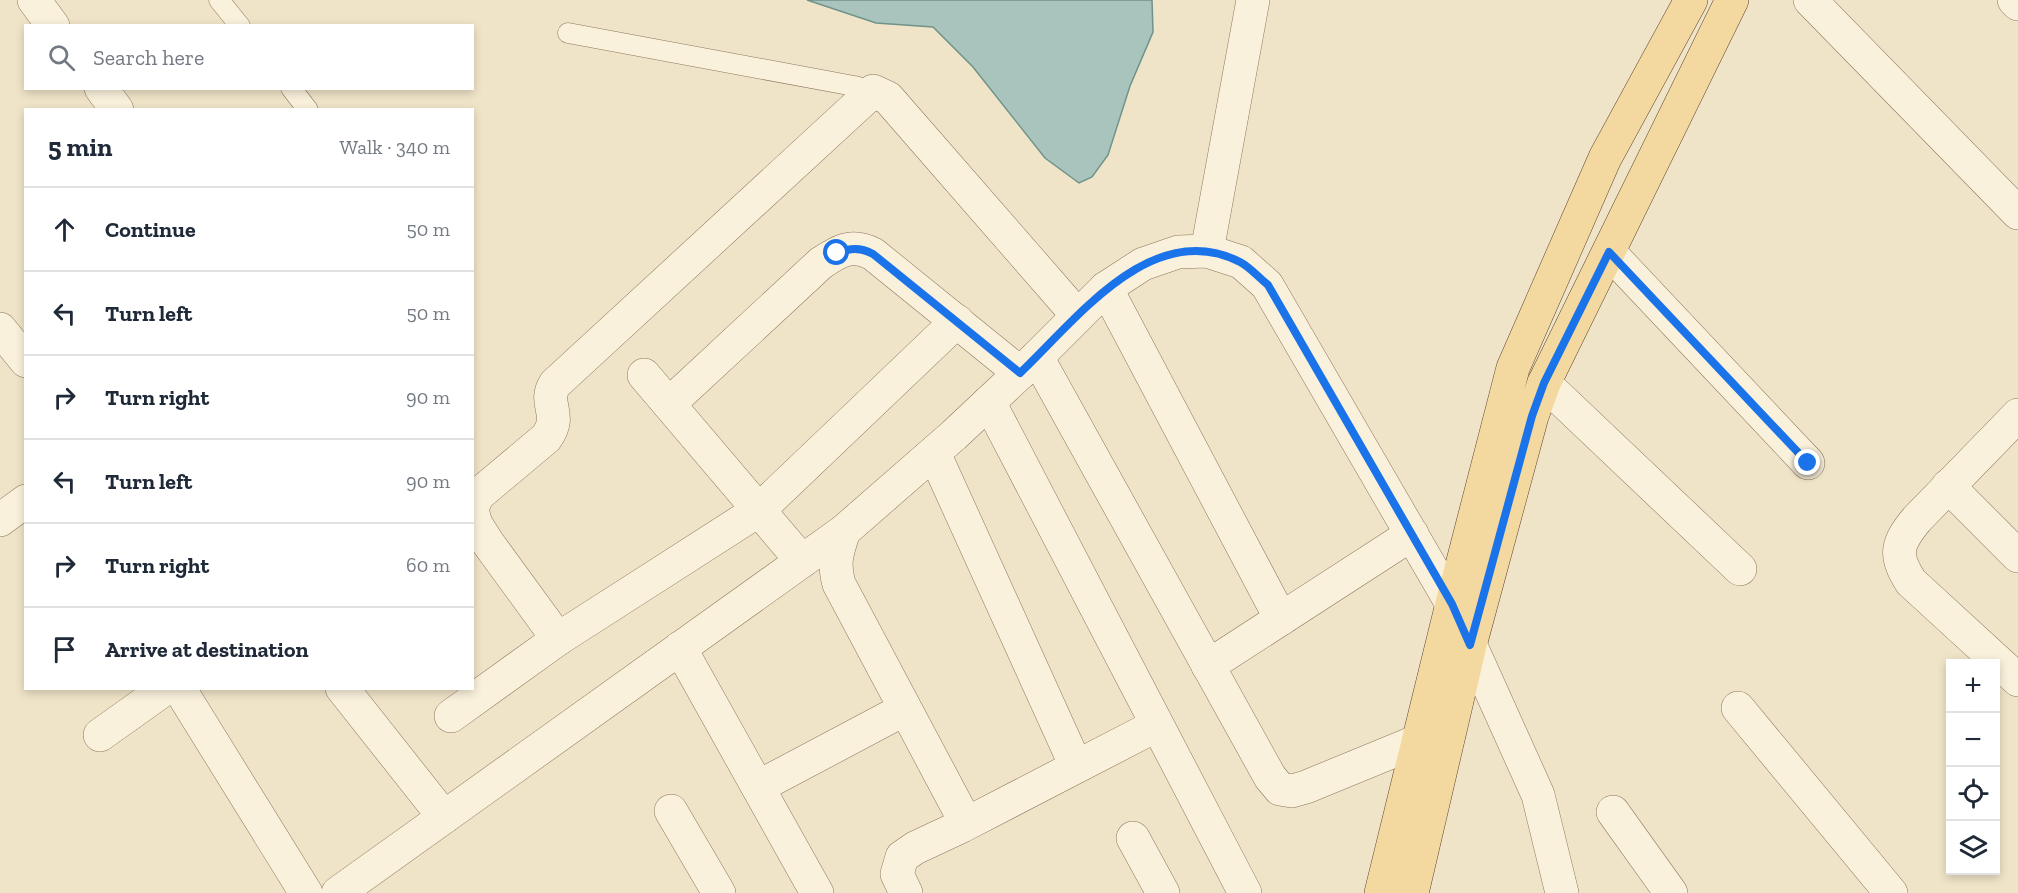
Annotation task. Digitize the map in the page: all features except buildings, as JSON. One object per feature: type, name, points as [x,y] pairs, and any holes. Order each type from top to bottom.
[{"type":"main road","points":[[1381,893],[1513,368],[1605,158],[1691,0]]},
{"type":"main road","points":[[1412,893],[1470,645],[1529,427],[1544,383],[1732,0]]},
{"type":"street","points":[[34,0],[52,24]]},
{"type":"street","points":[[1207,251],[1253,0]]},
{"type":"street","points":[[1810,0],[2018,213]]},
{"type":"street","points":[[2014,0],[2018,4]]},
{"type":"street","points":[[102,90],[116,108]]},
{"type":"street","points":[[474,504],[478,495],[552,431],[555,423],[550,400],[555,384],[873,91],[888,98],[1078,316]]},
{"type":"street","points":[[669,404],[821,263],[848,249],[862,249],[873,254],[957,321],[1029,365],[1208,666],[1269,777],[1280,789],[1292,791],[1306,787],[1418,741]]},
{"type":"street","points":[[338,893],[844,531],[934,453],[1029,365],[1106,288],[1143,264],[1178,252],[1207,251],[1241,262],[1268,285],[1452,604],[1538,795],[1562,893]]},
{"type":"street","points":[[1609,252],[1808,463]]},
{"type":"street","points":[[1106,288],[1281,619]]},
{"type":"street","points":[[451,716],[558,639],[759,510],[957,321]]},
{"type":"street","points":[[644,375],[802,561]]},
{"type":"street","points":[[1544,383],[1740,568]]},
{"type":"street","points":[[989,402],[1245,893]]},
{"type":"street","points":[[2018,415],[1948,486],[1904,535],[1898,551],[1902,568],[1911,582],[2018,680]]},
{"type":"street","points":[[934,453],[1076,766]]},
{"type":"street","points":[[1948,486],[2018,556]]},
{"type":"street","points":[[0,520],[24,502]]},
{"type":"street","points":[[474,516],[488,543],[558,639]]},
{"type":"street","points":[[844,531],[835,569],[839,584],[966,823]]},
{"type":"street","points":[[1208,666],[1412,534]]},
{"type":"street","points":[[680,648],[817,893]]},
{"type":"street","points":[[100,735],[163,690]]},
{"type":"street","points":[[180,690],[306,893]]},
{"type":"street","points":[[344,690],[444,817]]},
{"type":"street","points":[[1738,708],[1892,893]]},
{"type":"street","points":[[758,787],[905,709]]},
{"type":"street","points":[[906,893],[897,874],[902,857],[915,848],[1157,724]]},
{"type":"street","points":[[671,811],[710,890]]},
{"type":"street","points":[[1613,812],[1671,893]]},
{"type":"street","points":[[1133,838],[1163,893]]},
{"type":"lane","points":[[219,0],[238,24]]},
{"type":"lane","points":[[568,33],[873,91]]},
{"type":"lane","points":[[293,90],[306,108]]},
{"type":"water","points":[[807,0],[1152,0],[1153,32],[1130,86],[1108,155],[1092,177],[1079,183],[1045,158],[973,67],[933,27],[876,23]]},
{"type":"route","points":[[837,253],[848,249],[862,249],[873,254],[1020,373],[1106,288],[1143,264],[1178,252],[1207,251],[1241,262],[1268,285],[1452,604],[1470,645],[1532,416],[1544,383],[1609,252],[1808,463]]}]
